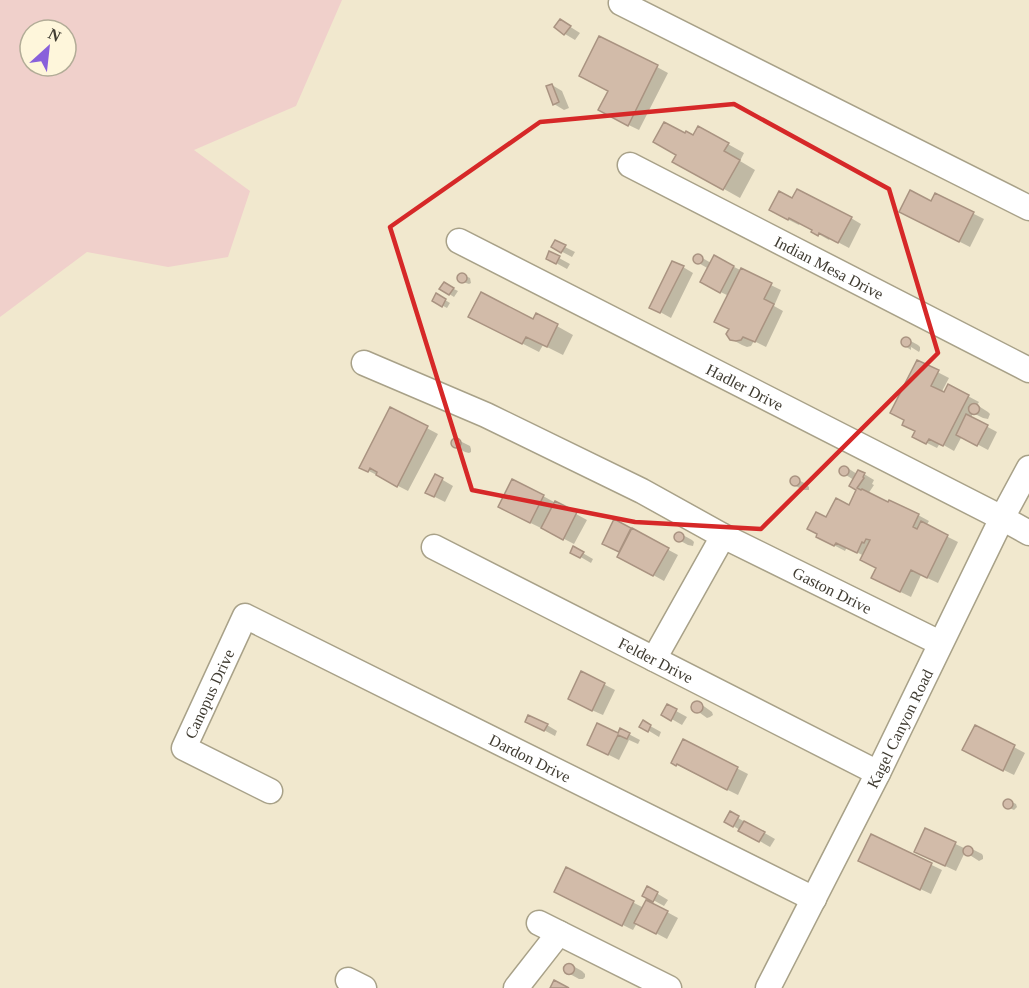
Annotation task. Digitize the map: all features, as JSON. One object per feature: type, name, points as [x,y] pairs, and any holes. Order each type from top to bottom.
[{"type":"street","points":[[621,3],[1029,208]]},
{"type":"street","name":"Indian Mesa Drive","points":[[630,165],[1029,370]]},
{"type":"street","name":"Hadler Drive","points":[[459,241],[1029,533]]},
{"type":"street","name":"Gaston Drive","points":[[364,363],[486,415],[642,491],[723,536],[940,643]]},
{"type":"street","name":"Kagel Canyon Road","points":[[768,988],[1029,468]]},
{"type":"street","points":[[654,659],[723,536]]},
{"type":"street","name":"Felder Drive","points":[[434,547],[878,772]]},
{"type":"street","name":"Canopus Drive","points":[[245,616],[184,748],[270,791]]},
{"type":"street","name":"Dardon Drive","points":[[245,616],[814,900]]},
{"type":"street","points":[[516,988],[549,928],[669,988]]},
{"type":"highlighted area","points":[[734,104],[889,189],[938,353],[761,529],[635,522],[472,490],[390,227],[540,122]]},
{"type":"shaded area","points":[[0,0],[342,0],[296,106],[194,150],[250,191],[228,257],[168,267],[87,252],[0,317]]},
{"type":"building","points":[[560,19],[571,26],[564,35],[554,27]]},
{"type":"building","points":[[599,36],[658,65],[628,126],[598,110],[608,91],[579,76]]},
{"type":"building","points":[[552,84],[559,102],[553,105],[546,86]]},
{"type":"building","points":[[664,122],[693,135],[698,126],[729,143],[724,151],[740,160],[723,190],[672,162],[676,155],[653,142]]},
{"type":"building","points":[[797,189],[852,217],[838,243],[819,233],[818,236],[811,232],[812,230],[769,210],[779,191],[792,198]]},
{"type":"building","points":[[910,190],[931,201],[935,193],[974,212],[959,242],[899,212]]},
{"type":"building","points":[[555,240],[566,245],[561,253],[551,247]]},
{"type":"building","points":[[549,251],[560,256],[556,264],[546,259]]},
{"type":"building","points":[[698,254],[703,259],[698,264],[693,259]]},
{"type":"building","points":[[714,255],[734,266],[720,293],[700,282]]},
{"type":"building","points":[[672,261],[684,266],[660,313],[649,308]]},
{"type":"building","points":[[741,268],[772,283],[764,299],[774,304],[755,342],[743,337],[741,340],[730,340],[726,334],[729,329],[714,322]]},
{"type":"building","points":[[462,273],[466,274],[466,282],[462,283],[458,282],[457,278],[458,274]]},
{"type":"building","points":[[444,282],[454,288],[449,295],[439,289]]},
{"type":"building","points":[[481,292],[533,319],[536,313],[558,324],[547,347],[526,337],[522,344],[468,317]]},
{"type":"building","points":[[436,293],[446,299],[442,307],[432,301]]},
{"type":"building","points":[[906,337],[910,338],[910,346],[906,347],[902,346],[901,342],[902,338]]},
{"type":"building","points":[[917,360],[939,370],[931,386],[944,392],[948,384],[969,395],[943,446],[929,439],[926,444],[912,437],[915,431],[902,425],[904,420],[890,413]]},
{"type":"building","points":[[974,403],[980,409],[974,415],[968,409]]},
{"type":"building","points":[[390,407],[428,426],[397,487],[376,475],[377,472],[370,468],[368,472],[359,468]]},
{"type":"building","points":[[966,414],[988,425],[977,446],[956,435]]},
{"type":"building","points":[[456,438],[460,439],[460,447],[456,448],[452,447],[451,443],[452,439]]},
{"type":"building","points":[[844,466],[849,471],[844,476],[839,471]]},
{"type":"building","points":[[858,470],[865,473],[857,488],[919,514],[913,527],[917,529],[921,521],[948,535],[927,578],[911,570],[900,592],[871,578],[876,568],[860,560],[870,540],[866,539],[864,543],[862,542],[857,553],[836,543],[834,546],[816,537],[817,534],[807,529],[816,512],[826,517],[836,498],[849,505],[856,490],[849,486]]},
{"type":"building","points":[[435,474],[443,478],[434,497],[425,493]]},
{"type":"building","points":[[795,476],[799,477],[799,485],[795,486],[791,485],[790,481],[791,477]]},
{"type":"building","points":[[512,479],[544,495],[530,523],[498,507]]},
{"type":"building","points":[[555,501],[577,512],[563,540],[541,528]]},
{"type":"building","points":[[614,519],[631,528],[619,552],[602,544]]},
{"type":"building","points":[[632,528],[669,548],[653,576],[617,557]]},
{"type":"building","points":[[679,532],[684,537],[679,542],[674,537]]},
{"type":"building","points":[[573,546],[584,552],[580,558],[570,553]]},
{"type":"building","points":[[581,671],[605,683],[592,711],[568,699]]},
{"type":"building","points":[[697,701],[703,707],[697,713],[691,707]]},
{"type":"building","points":[[667,704],[677,709],[671,721],[661,715]]},
{"type":"building","points":[[528,715],[548,724],[544,731],[525,722]]},
{"type":"building","points":[[643,720],[651,725],[648,732],[639,727]]},
{"type":"building","points":[[597,723],[618,733],[620,728],[630,733],[627,739],[618,735],[608,755],[587,745]]},
{"type":"building","points":[[975,725],[1015,745],[1003,771],[962,750]]},
{"type":"building","points":[[683,739],[738,767],[727,790],[671,763]]},
{"type":"building","points":[[1008,799],[1012,800],[1012,808],[1008,809],[1004,808],[1003,804],[1004,800]]},
{"type":"building","points":[[730,811],[739,816],[733,827],[724,822]]},
{"type":"building","points":[[744,821],[765,832],[759,842],[738,831]]},
{"type":"building","points":[[925,828],[956,842],[945,866],[914,852]]},
{"type":"building","points":[[871,834],[932,863],[920,890],[858,861]]},
{"type":"building","points":[[968,846],[972,847],[972,855],[968,856],[964,855],[963,851],[964,847]]},
{"type":"building","points":[[566,867],[634,901],[622,926],[554,892]]},
{"type":"building","points":[[647,886],[658,892],[653,902],[642,896]]},
{"type":"building","points":[[646,900],[668,911],[656,934],[634,923]]},
{"type":"building","points":[[569,963],[575,969],[569,975],[563,969]]},
{"type":"building","points":[[554,980],[569,988],[550,988]]}]
